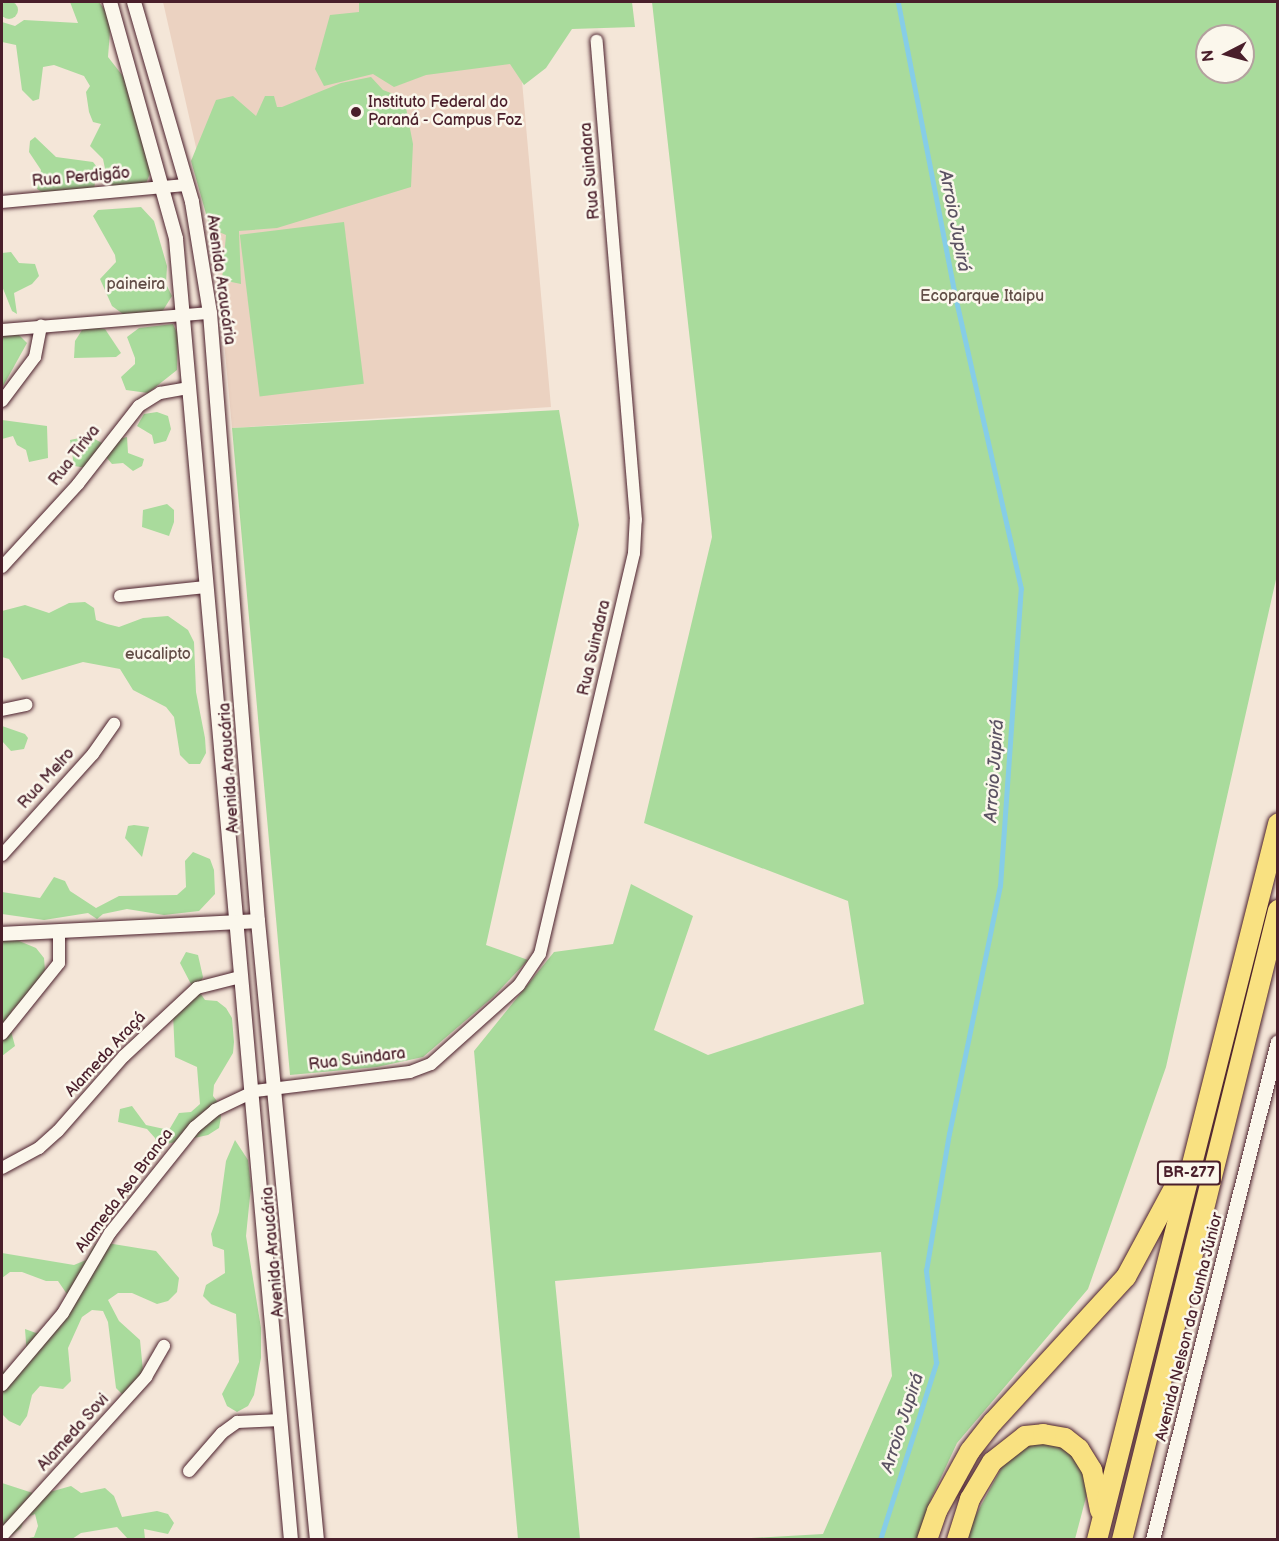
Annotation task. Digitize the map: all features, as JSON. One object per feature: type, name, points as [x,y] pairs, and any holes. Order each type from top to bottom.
[{"type":"highway","name":"BR-277","points":[[1099,1531],[1278,824]]},
{"type":"highway","name":"BR-277","points":[[1122,1539],[1278,910]]},
{"type":"highway","points":[[927,1539],[942,1502],[970,1451],[993,1422],[1126,1277],[1144,1249],[1168,1203],[1209,1091]]},
{"type":"highway","points":[[957,1539],[970,1499],[992,1462],[1026,1436],[1043,1434],[1065,1438],[1079,1449],[1092,1470],[1099,1531]]},
{"type":"street","name":"Avenida Araucária","points":[[110,2],[176,239],[291,1539]]},
{"type":"street","name":"Avenida Araucária","points":[[134,2],[197,223],[210,313],[258,921],[280,1086],[317,1539]]},
{"type":"street","name":"Rua Suindara","points":[[280,1086],[410,1072],[431,1064],[519,985],[540,954],[634,553],[636,520],[597,41]]},
{"type":"street","name":"Rua Perdigão","points":[[2,202],[187,185]]},
{"type":"street","points":[[2,330],[210,313]]},
{"type":"street","points":[[2,401],[35,357],[41,326]]},
{"type":"street","name":"Rua Tiriva","points":[[2,567],[78,484],[138,406],[160,393],[188,388]]},
{"type":"street","points":[[120,596],[206,587]]},
{"type":"street","points":[[2,710],[26,705]]},
{"type":"street","name":"Rua Melro","points":[[2,855],[93,754],[114,723]]},
{"type":"street","points":[[2,934],[235,924],[258,921]]},
{"type":"street","points":[[2,1034],[56,969],[61,954],[59,931]]},
{"type":"street","name":"Alameda Araçá","points":[[2,1168],[39,1148],[58,1131],[124,1056],[197,988],[240,977]]},
{"type":"street","name":"Avenida Nelson da Cunha Júnior","points":[[1153,1539],[1278,1042]]},
{"type":"street","name":"Alameda Asa Branca","points":[[2,1385],[63,1313],[110,1233],[195,1126],[215,1110],[251,1092],[280,1086]]},
{"type":"street","name":"Alameda Sovi","points":[[2,1536],[146,1377],[164,1346]]},
{"type":"street","points":[[189,1471],[222,1432],[237,1422],[281,1420]]},
{"type":"street","name":"Avenida Nelson da Cunha Júnior","points":[[1160,1516],[1161,1539]]},
{"type":"shaded area","name":"Instituto Federal do Paraná - Campus Foz","points":[[163,2],[515,2],[551,407],[232,428],[213,222]]},
{"type":"green space","points":[[9,1],[15,4],[18,10],[15,16],[9,19],[3,16],[0,10],[3,4]]},
{"type":"green space","points":[[70,2],[99,2],[111,18],[108,57],[126,80],[151,171],[145,186],[119,190],[108,183],[103,159],[90,146],[101,124],[93,122],[89,112],[86,92],[90,86],[84,76],[54,65],[43,67],[39,99],[33,101],[22,90],[16,45],[2,42],[2,22],[15,26],[24,20],[78,23]]},
{"type":"green space","points":[[359,2],[632,2],[635,27],[572,29],[546,68],[524,85],[510,64],[426,75],[394,87],[373,74],[324,86],[315,69],[330,15],[359,12]]},
{"type":"green space","name":"Ecoparque Itaipu","points":[[652,2],[1277,2],[1277,575],[1166,1067],[1088,1289],[957,1443],[930,1501],[919,1539],[734,1539],[823,1534],[892,1376],[881,1252],[555,1281],[580,1539],[518,1539],[474,1051],[554,952],[613,944],[631,884],[693,916],[654,1030],[708,1055],[864,1004],[848,901],[644,823],[712,537]]},
{"type":"green space","points":[[371,77],[383,90],[412,101],[406,108],[413,144],[411,187],[277,228],[239,231],[241,284],[222,280],[226,235],[210,228],[191,161],[216,100],[233,96],[256,116],[265,96],[274,96],[277,107],[282,107],[341,83]]},
{"type":"green space","points":[[35,137],[56,157],[93,162],[97,167],[94,190],[48,196],[37,189],[41,170],[29,152],[30,141]]},
{"type":"green space","name":"paineira","points":[[141,207],[154,221],[167,266],[166,284],[172,296],[162,312],[123,314],[112,306],[100,279],[116,262],[115,255],[93,216],[98,210]]},
{"type":"green space","points":[[344,222],[364,384],[260,397],[240,235]]},
{"type":"green space","points":[[11,252],[19,263],[35,264],[39,276],[32,284],[14,293],[17,314],[12,311],[2,286],[2,253]]},
{"type":"green space","points":[[173,324],[178,335],[177,370],[148,393],[126,390],[121,377],[135,364],[127,337],[139,328]]},
{"type":"green space","points":[[91,327],[105,329],[121,353],[116,357],[74,358],[75,341],[82,330]]},
{"type":"green space","points":[[2,332],[18,334],[27,343],[2,388]]},
{"type":"green space","points":[[559,410],[579,525],[486,945],[528,960],[493,997],[423,1057],[377,1067],[290,1075],[232,428]]},
{"type":"green space","points":[[157,412],[168,416],[171,429],[166,441],[154,444],[152,435],[137,426],[144,414]]},
{"type":"green space","points":[[2,420],[47,426],[48,458],[29,462],[26,450],[17,445],[13,436],[2,439]]},
{"type":"green space","points":[[89,436],[102,443],[127,437],[128,453],[144,459],[142,466],[133,471],[123,463],[112,464],[106,457],[87,468],[74,466],[70,440]]},
{"type":"green space","points":[[167,504],[174,510],[174,522],[169,536],[142,527],[143,510]]},
{"type":"green space","name":"eucalipto","points":[[85,602],[94,608],[96,620],[107,624],[119,627],[143,618],[168,616],[188,630],[194,642],[196,692],[205,738],[206,753],[200,764],[189,764],[180,755],[174,717],[166,707],[133,690],[120,669],[83,662],[22,680],[9,659],[2,657],[2,611],[25,605],[49,613],[69,603]]},
{"type":"green space","points":[[2,726],[25,734],[28,738],[24,749],[11,751],[2,741]]},
{"type":"green space","points":[[128,826],[149,827],[142,857],[125,838]]},
{"type":"green space","points":[[193,852],[210,859],[214,870],[215,894],[199,911],[164,915],[127,909],[103,914],[97,919],[88,913],[44,920],[2,914],[2,892],[40,898],[54,877],[65,881],[70,891],[96,908],[119,896],[177,895],[186,887],[185,861]]},
{"type":"green space","points":[[12,938],[36,948],[44,958],[45,970],[32,991],[13,1009],[8,1020],[15,1046],[2,1056],[2,940]]},
{"type":"green space","points":[[186,952],[198,955],[203,977],[198,990],[205,1000],[217,1001],[226,1008],[232,1018],[233,1053],[214,1085],[213,1096],[220,1105],[219,1128],[208,1135],[162,1145],[159,1151],[155,1138],[147,1129],[118,1122],[120,1109],[132,1106],[146,1125],[169,1130],[179,1113],[191,1112],[200,1104],[197,1067],[175,1057],[173,1014],[192,986],[180,963]]},
{"type":"green space","points":[[235,1140],[248,1160],[251,1186],[246,1236],[261,1328],[261,1358],[254,1395],[248,1406],[237,1412],[227,1406],[222,1394],[239,1362],[236,1314],[211,1304],[203,1296],[206,1285],[225,1273],[224,1250],[213,1246],[211,1234],[219,1212],[226,1161]]},
{"type":"green space","points":[[107,1243],[156,1251],[179,1278],[177,1292],[168,1301],[157,1304],[132,1293],[118,1293],[108,1300],[119,1321],[140,1340],[143,1371],[125,1397],[116,1388],[108,1322],[103,1311],[92,1310],[82,1317],[68,1348],[71,1381],[63,1389],[40,1386],[32,1395],[27,1416],[20,1426],[9,1421],[2,1414],[2,1372],[13,1370],[27,1356],[25,1329],[36,1333],[62,1325],[71,1300],[58,1281],[46,1281],[22,1272],[10,1272],[2,1278],[2,1253],[74,1265],[86,1260],[95,1244]]},
{"type":"green space","points":[[1041,1442],[1057,1445],[1073,1454],[1089,1486],[1075,1539],[968,1540],[971,1524],[1003,1465],[1024,1447]]},
{"type":"green space","points":[[2,1483],[39,1495],[71,1486],[81,1493],[105,1488],[114,1496],[122,1517],[157,1511],[168,1514],[174,1523],[168,1534],[144,1529],[145,1539],[128,1539],[117,1527],[81,1533],[72,1539],[24,1539],[34,1537],[38,1526],[35,1514],[25,1518],[21,1528],[12,1535],[8,1524],[2,1532]]},
{"type":"waterway","name":"Arroio Jupirá","points":[[880,1540],[936,1363],[926,1271],[949,1134],[1000,886],[1021,589],[954,291],[898,2]]},
{"type":"place","name":"Instituto Federal do Paraná - Campus Foz","points":[[356,112]]}]
